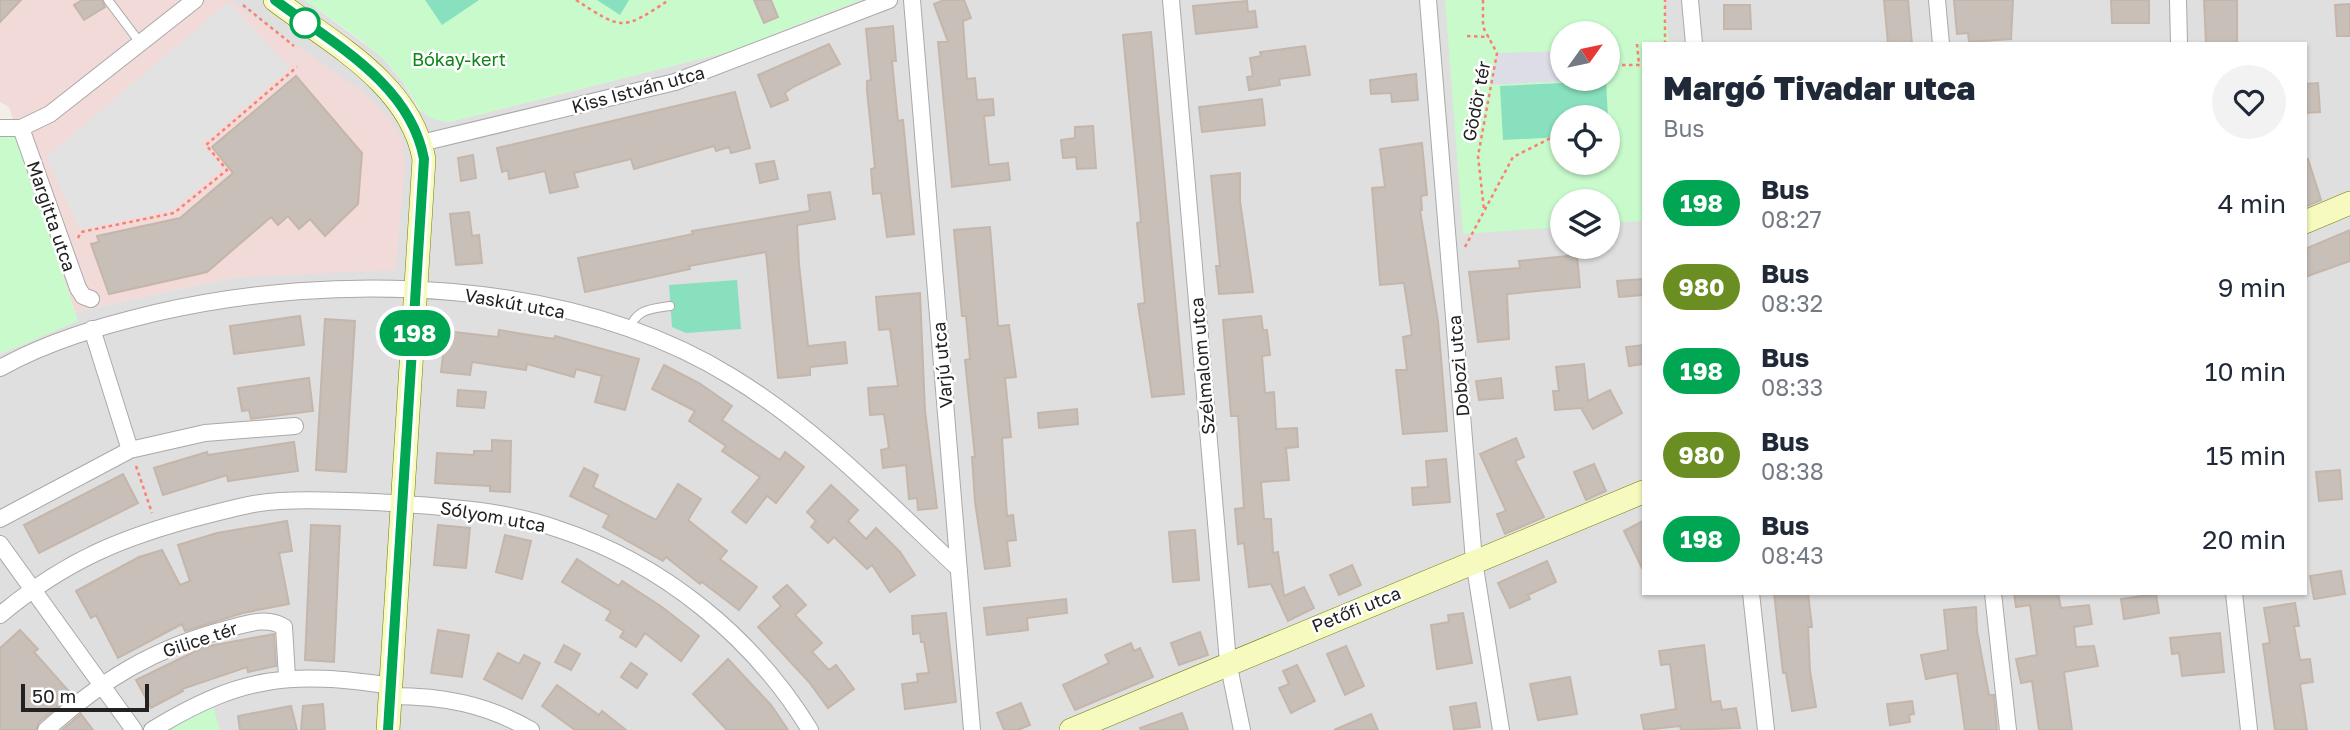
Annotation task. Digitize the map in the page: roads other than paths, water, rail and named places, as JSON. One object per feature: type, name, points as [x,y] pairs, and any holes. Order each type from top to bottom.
[{"type":"main road","points":[[275,0],[384,84],[402,107],[421,143],[424,177],[418,291],[388,730]]},
{"type":"main road","points":[[2307,221],[2350,203]]},
{"type":"main road","name":"Petőfi utca","points":[[1071,730],[1228,662],[1642,492]]},
{"type":"street","points":[[0,128],[21,128],[50,114],[195,0]]},
{"type":"street","name":"Kiss István utca","points":[[421,143],[675,82],[889,0]]},
{"type":"street","name":"Varjú utca","points":[[912,0],[972,730]]},
{"type":"street","name":"Szélmalom utca","points":[[1171,0],[1228,662],[1242,730]]},
{"type":"street","name":"Dobozi utca","points":[[1428,0],[1474,561],[1501,730]]},
{"type":"street","points":[[1690,0],[1694,42]]},
{"type":"street","points":[[1937,0],[1941,42]]},
{"type":"street","points":[[2178,0],[2179,42]]},
{"type":"street","name":"Margitta utca","points":[[21,128],[78,288],[83,296],[91,299]]},
{"type":"street","name":"Vaskút utca","points":[[0,368],[40,348],[92,329],[236,296],[301,289],[418,291],[489,295],[531,302],[629,330],[705,361],[764,399],[845,464],[959,569]]},
{"type":"street","points":[[92,329],[130,450]]},
{"type":"street","points":[[0,519],[130,450],[205,433],[295,426]]},
{"type":"street","name":"Sólyom utca","points":[[0,615],[32,589],[86,555],[157,527],[278,500],[403,504],[483,511],[559,529],[605,547],[656,574],[711,614],[757,657],[810,730]]},
{"type":"street","points":[[0,544],[134,730]]},
{"type":"street","points":[[1751,595],[1766,730]]},
{"type":"street","points":[[1993,595],[2008,730]]},
{"type":"street","points":[[2234,595],[2249,730]]},
{"type":"street","name":"Gilice tér","points":[[46,730],[102,685],[138,662],[186,640],[252,623],[269,621],[284,627],[287,634],[286,677]]},
{"type":"street","points":[[152,730],[207,700],[245,686],[286,677],[313,677],[449,700],[499,712],[531,730]]},
{"type":"lane","points":[[108,0],[141,44]]},
{"type":"lane","points":[[629,330],[632,320],[641,311],[670,306]]},
{"type":"park label","name":"Bókay-kert","points":[[459,59]]}]
